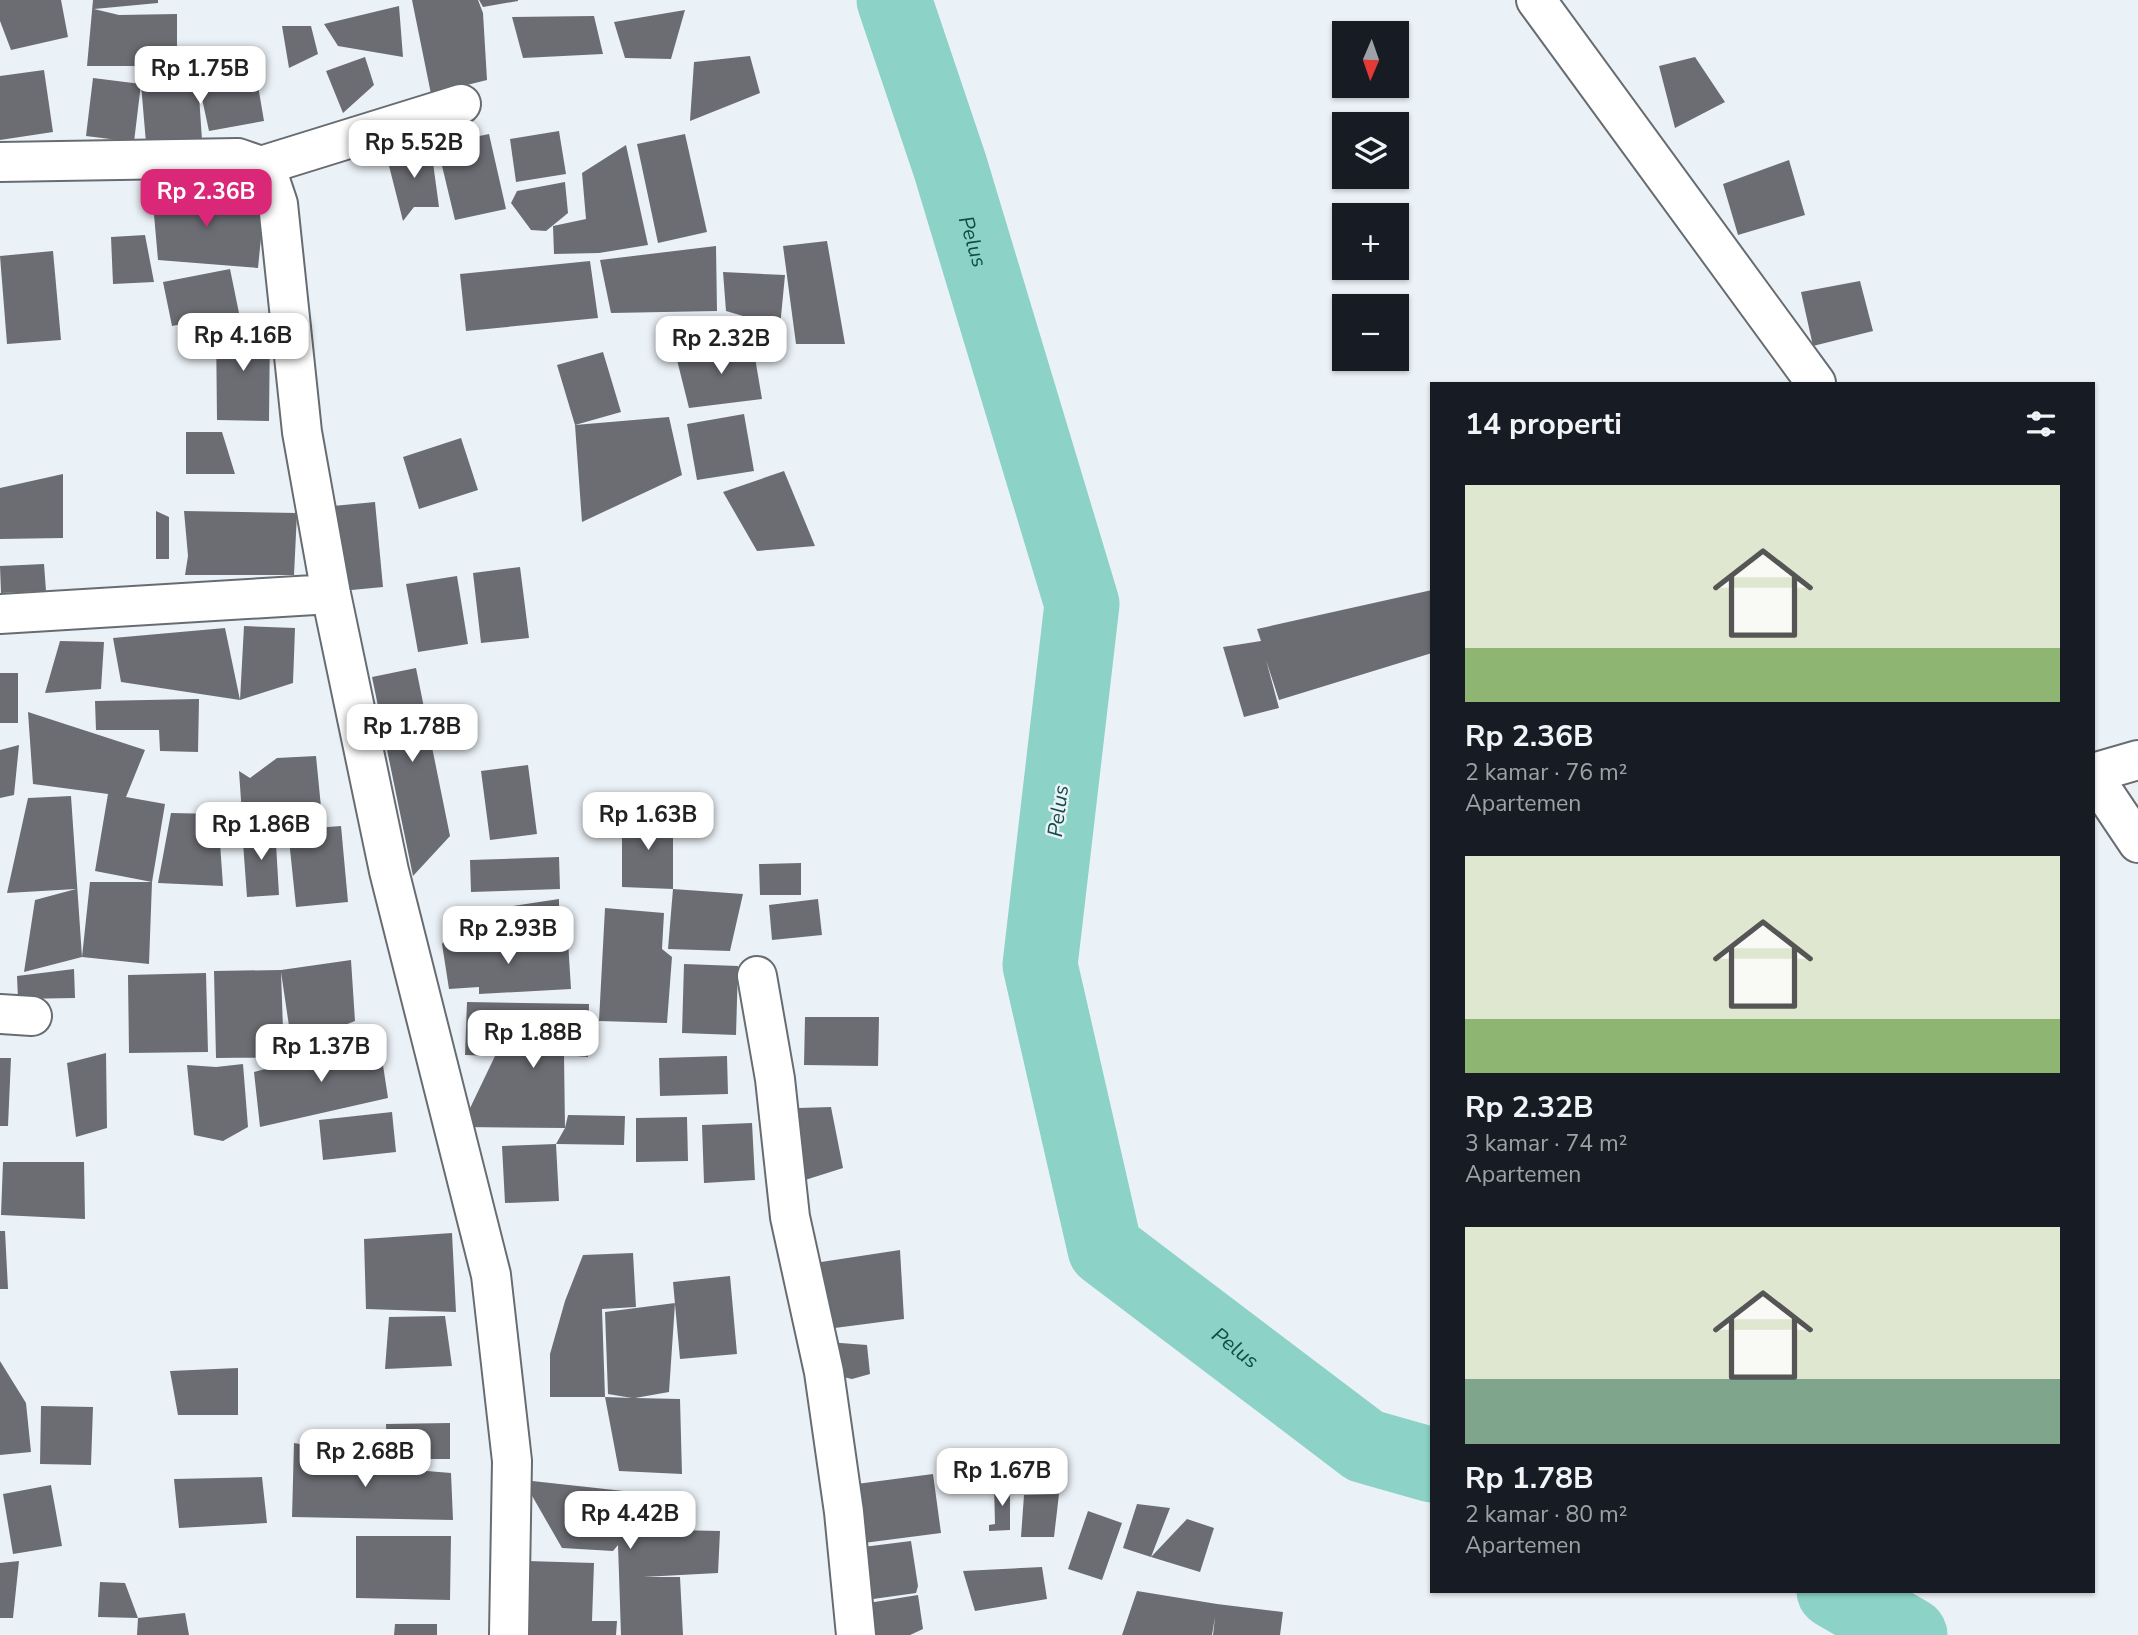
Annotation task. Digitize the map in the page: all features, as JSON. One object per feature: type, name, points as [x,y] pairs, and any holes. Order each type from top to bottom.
[{"type":"street","points":[[1536,0],[1815,382]]},
{"type":"street","points":[[0,162],[238,158],[261,166],[461,104]]},
{"type":"street","points":[[261,166],[270,180],[278,204],[302,432],[331,594],[388,871],[491,1275],[512,1461],[509,1635]]},
{"type":"street","points":[[0,614],[331,594]]},
{"type":"street","points":[[2095,774],[2138,760]]},
{"type":"street","points":[[2095,778],[2138,843]]},
{"type":"street","points":[[757,976],[775,1079],[790,1217],[813,1314],[844,1511],[856,1635]]},
{"type":"building","points":[[0,0],[61,0],[68,37],[11,50],[0,21]]},
{"type":"building","points":[[93,0],[158,0],[158,3],[94,9],[119,15],[177,14],[177,66],[87,66]]},
{"type":"building","points":[[412,0],[478,0],[483,13],[487,80],[431,94]]},
{"type":"building","points":[[479,0],[518,0],[518,1],[483,7]]},
{"type":"building","points":[[399,6],[403,57],[338,46],[324,24]]},
{"type":"building","points":[[685,10],[671,59],[625,58],[614,22]]},
{"type":"building","points":[[594,16],[603,54],[523,58],[512,17]]},
{"type":"building","points":[[282,26],[311,26],[318,54],[289,68]]},
{"type":"building","points":[[750,56],[760,93],[690,121],[694,62]]},
{"type":"building","points":[[365,57],[374,85],[343,113],[326,71]]},
{"type":"building","points":[[1695,57],[1725,102],[1675,128],[1659,66]]},
{"type":"building","points":[[255,68],[264,121],[209,131],[198,80]]},
{"type":"building","points":[[44,70],[53,132],[0,140],[0,76]]},
{"type":"building","points":[[93,78],[141,84],[134,142],[86,136]]},
{"type":"building","points":[[198,80],[202,140],[146,143],[141,84]]},
{"type":"building","points":[[559,131],[566,174],[516,182],[510,139]]},
{"type":"building","points":[[489,134],[506,209],[455,220],[437,145]]},
{"type":"building","points":[[685,134],[707,232],[658,243],[637,144]]},
{"type":"building","points":[[626,145],[648,245],[599,253],[554,254],[553,226],[586,219],[582,173]]},
{"type":"building","points":[[431,148],[439,207],[414,207],[403,221],[386,154]]},
{"type":"building","points":[[1789,160],[1805,215],[1738,235],[1723,184]]},
{"type":"building","points":[[565,182],[568,213],[546,231],[531,230],[511,203],[517,191]]},
{"type":"building","points":[[218,190],[263,218],[258,268],[158,260],[152,192]]},
{"type":"building","points":[[145,235],[154,282],[113,284],[111,237]]},
{"type":"building","points":[[827,241],[845,344],[796,344],[783,246]]},
{"type":"building","points":[[716,246],[717,311],[611,313],[600,260]]},
{"type":"building","points":[[53,251],[61,340],[7,344],[0,256]]},
{"type":"building","points":[[590,261],[598,318],[466,331],[460,274]]},
{"type":"building","points":[[230,269],[239,313],[172,326],[163,282]]},
{"type":"building","points":[[723,272],[785,275],[780,327],[726,311]]},
{"type":"building","points":[[1860,281],[1873,331],[1813,346],[1801,292]]},
{"type":"building","points":[[216,326],[270,326],[269,421],[217,420]]},
{"type":"building","points":[[752,340],[762,399],[689,408],[677,360]]},
{"type":"building","points":[[603,352],[621,412],[575,425],[557,365]]},
{"type":"building","points":[[744,414],[754,471],[697,480],[687,424]]},
{"type":"building","points":[[669,417],[682,475],[582,522],[575,425]]},
{"type":"building","points":[[186,432],[222,432],[235,474],[186,474]]},
{"type":"building","points":[[461,438],[478,490],[419,509],[403,457]]},
{"type":"building","points":[[784,471],[815,546],[757,551],[723,492]]},
{"type":"building","points":[[63,474],[63,538],[0,539],[0,488]]},
{"type":"building","points":[[375,502],[383,587],[341,591],[333,506]]},
{"type":"building","points":[[156,511],[169,517],[169,559],[156,559]]},
{"type":"building","points":[[184,511],[297,513],[294,575],[185,575],[188,556]]},
{"type":"building","points":[[44,564],[46,591],[1,593],[0,566]]},
{"type":"building","points":[[520,567],[529,638],[481,643],[473,573]]},
{"type":"building","points":[[457,576],[468,644],[418,652],[406,584]]},
{"type":"building","points":[[1430,590],[1430,654],[1279,700],[1266,660],[1279,708],[1244,717],[1223,647],[1261,641],[1257,629]]},
{"type":"building","points":[[244,626],[295,628],[293,683],[240,700]]},
{"type":"building","points":[[225,628],[240,700],[121,682],[113,638]]},
{"type":"building","points":[[60,641],[104,642],[101,689],[45,693]]},
{"type":"building","points":[[416,668],[450,836],[413,876],[372,677]]},
{"type":"building","points":[[0,673],[18,673],[18,723],[0,723]]},
{"type":"building","points":[[199,699],[198,752],[160,751],[159,730],[96,730],[95,701]]},
{"type":"building","points":[[28,712],[145,750],[126,797],[165,804],[152,882],[95,871],[108,794],[33,784]]},
{"type":"building","points":[[19,745],[14,795],[0,798],[0,750]]},
{"type":"building","points":[[316,756],[321,807],[242,815],[239,771],[250,778],[277,758]]},
{"type":"building","points":[[528,765],[537,834],[490,840],[481,771]]},
{"type":"building","points":[[71,796],[82,957],[24,972],[35,900],[76,889],[7,893],[28,798]]},
{"type":"building","points":[[171,813],[218,814],[223,886],[158,883]]},
{"type":"building","points":[[622,815],[673,817],[673,889],[622,887]]},
{"type":"building","points":[[341,826],[348,902],[296,907],[288,830]]},
{"type":"building","points":[[275,827],[279,895],[247,897],[242,829]]},
{"type":"building","points":[[559,857],[560,889],[471,892],[470,860]]},
{"type":"building","points":[[801,863],[801,895],[760,895],[759,864]]},
{"type":"building","points":[[90,882],[152,882],[149,964],[82,957]]},
{"type":"building","points":[[673,889],[743,894],[730,951],[668,949]]},
{"type":"building","points":[[559,899],[559,939],[474,941],[474,912]]},
{"type":"building","points":[[818,899],[822,935],[772,940],[769,905]]},
{"type":"building","points":[[605,908],[664,913],[662,949],[672,957],[667,1023],[599,1021]]},
{"type":"building","points":[[446,938],[477,945],[568,941],[571,989],[479,994],[479,987],[449,989],[442,944]]},
{"type":"building","points":[[351,960],[355,1021],[292,1046],[281,972],[284,1057],[216,1058],[214,971],[281,970]]},
{"type":"building","points":[[684,964],[738,966],[736,1035],[682,1033]]},
{"type":"building","points":[[74,969],[75,998],[18,999],[17,976]]},
{"type":"building","points":[[206,973],[208,1052],[129,1053],[128,975]]},
{"type":"building","points":[[467,1002],[589,1004],[588,1057],[564,1055],[565,1128],[461,1127],[495,1056],[465,1055]]},
{"type":"building","points":[[805,1017],[879,1017],[878,1066],[804,1065]]},
{"type":"building","points":[[379,1039],[388,1098],[260,1127],[254,1072]]},
{"type":"building","points":[[106,1053],[107,1128],[76,1137],[67,1063]]},
{"type":"building","points":[[727,1056],[728,1094],[660,1096],[659,1058]]},
{"type":"building","points":[[0,1058],[11,1058],[8,1126],[0,1126]]},
{"type":"building","points":[[243,1064],[248,1127],[223,1141],[194,1135],[187,1065],[216,1067]]},
{"type":"building","points":[[831,1107],[843,1168],[802,1181],[798,1108]]},
{"type":"building","points":[[392,1112],[396,1152],[323,1160],[319,1120]]},
{"type":"building","points":[[568,1115],[625,1116],[624,1145],[556,1144],[565,1128]]},
{"type":"building","points":[[687,1117],[688,1161],[636,1162],[636,1118]]},
{"type":"building","points":[[752,1123],[755,1180],[704,1183],[702,1125]]},
{"type":"building","points":[[556,1144],[559,1201],[505,1203],[502,1146]]},
{"type":"building","points":[[3,1162],[84,1162],[85,1219],[1,1215]]},
{"type":"building","points":[[0,1231],[5,1231],[8,1289],[0,1289]]},
{"type":"building","points":[[452,1233],[456,1312],[366,1309],[364,1239]]},
{"type":"building","points":[[900,1250],[904,1319],[827,1329],[808,1264]]},
{"type":"building","points":[[633,1253],[636,1307],[602,1309],[605,1397],[550,1397],[550,1354],[565,1301],[583,1255]]},
{"type":"building","points":[[730,1276],[737,1354],[680,1359],[673,1282]]},
{"type":"building","points":[[675,1303],[669,1392],[635,1398],[680,1399],[682,1474],[619,1471],[605,1397],[632,1398],[608,1394],[605,1312]]},
{"type":"building","points":[[445,1316],[452,1366],[385,1369],[389,1317]]},
{"type":"building","points":[[827,1342],[867,1345],[870,1374],[852,1379],[834,1375]]},
{"type":"building","points":[[0,1361],[26,1403],[31,1452],[0,1455]]},
{"type":"building","points":[[238,1368],[238,1415],[178,1415],[170,1371]]},
{"type":"building","points":[[41,1406],[93,1407],[91,1465],[40,1464]]},
{"type":"building","points":[[450,1423],[450,1459],[387,1459],[386,1424]]},
{"type":"building","points":[[294,1443],[346,1452],[342,1464],[451,1473],[453,1520],[292,1517]]},
{"type":"building","points":[[933,1474],[941,1533],[856,1544],[849,1485]]},
{"type":"building","points":[[262,1477],[267,1523],[179,1528],[174,1479]]},
{"type":"building","points":[[523,1480],[651,1494],[646,1506],[629,1529],[720,1531],[718,1573],[643,1577],[680,1577],[683,1635],[621,1635],[618,1545],[613,1551],[562,1548]]},
{"type":"building","points":[[1010,1483],[1010,1530],[989,1531],[989,1525],[995,1524],[994,1484]]},
{"type":"building","points":[[51,1485],[62,1546],[13,1554],[3,1494]]},
{"type":"building","points":[[1059,1494],[1054,1537],[1021,1537],[1024,1495]]},
{"type":"building","points":[[1137,1504],[1170,1508],[1151,1557],[1123,1548]]},
{"type":"building","points":[[1088,1511],[1122,1523],[1102,1580],[1068,1569]]},
{"type":"building","points":[[1187,1519],[1214,1528],[1200,1572],[1151,1557]]},
{"type":"building","points":[[356,1536],[451,1536],[450,1600],[356,1598]]},
{"type":"building","points":[[911,1541],[918,1586],[916,1593],[866,1600],[863,1547]]},
{"type":"building","points":[[19,1561],[13,1618],[0,1618],[0,1563]]},
{"type":"building","points":[[527,1561],[594,1563],[592,1621],[617,1621],[616,1635],[530,1635],[526,1620]]},
{"type":"building","points":[[1042,1567],[1047,1599],[975,1611],[963,1571]]},
{"type":"building","points":[[100,1582],[125,1583],[138,1618],[98,1617]]},
{"type":"building","points":[[1137,1591],[1283,1612],[1280,1635],[1213,1635],[1215,1617],[1212,1635],[1122,1635]]},
{"type":"building","points":[[918,1595],[923,1629],[910,1635],[876,1635],[862,1604]]},
{"type":"building","points":[[185,1613],[189,1635],[137,1635],[138,1618]]},
{"type":"building","points":[[395,1624],[437,1624],[437,1635],[394,1635]]},
{"type":"waterway","name":"Pelus","points":[[894,0],[950,166],[1082,604],[1040,965],[1105,1249],[1365,1446],[1430,1464]]},
{"type":"waterway","name":"Pelus","points":[[1837,1593],[1910,1635]]}]
